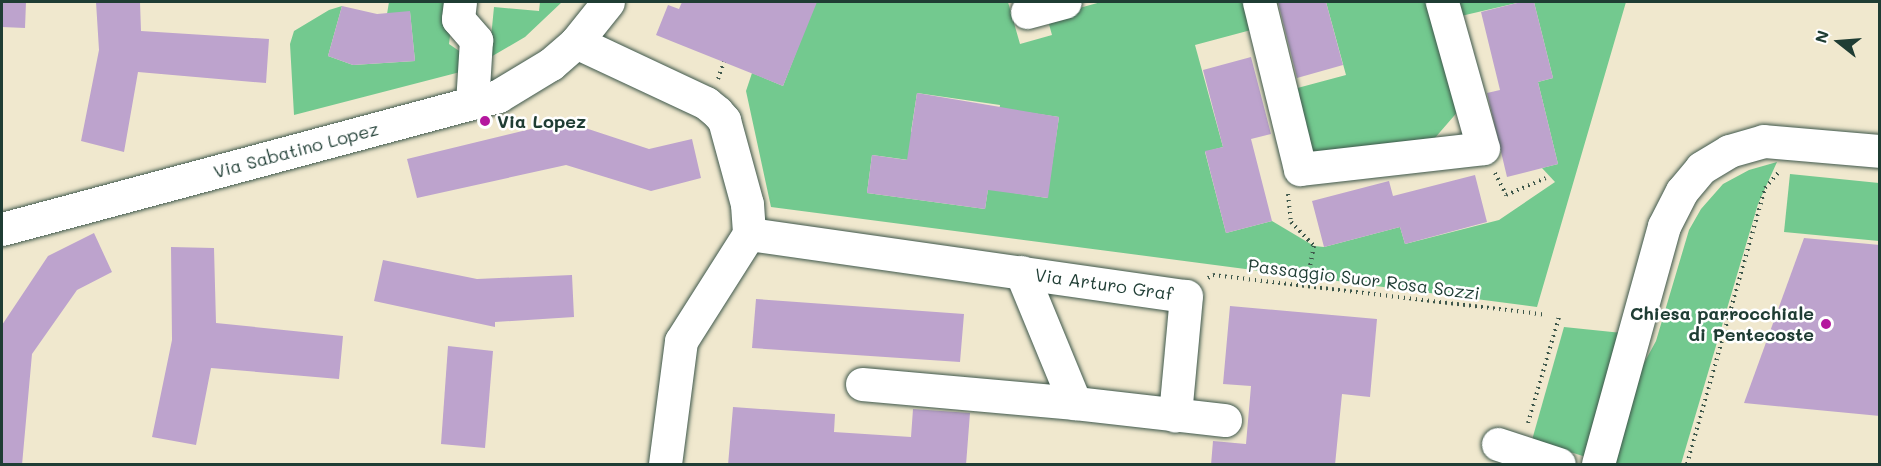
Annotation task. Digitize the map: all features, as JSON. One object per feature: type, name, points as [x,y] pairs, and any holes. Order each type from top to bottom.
[{"type":"street","points":[[460,2],[458,19],[476,40],[472,104]]},
{"type":"street","name":"Via Sabatino Lopez","points":[[2,229],[472,104],[527,81],[576,42],[608,2]]},
{"type":"street","points":[[1027,12],[1065,2]]},
{"type":"street","points":[[1258,2],[1300,169],[1483,148],[1442,2]]},
{"type":"street","points":[[576,42],[706,103],[717,112],[724,120],[747,204],[749,234],[681,341],[665,465]]},
{"type":"street","points":[[1598,465],[1664,226],[1682,191],[1701,168],[1729,151],[1764,141],[1880,151]]},
{"type":"street","points":[[749,234],[1021,272]]},
{"type":"street","name":"Via Arturo Graf","points":[[1021,272],[1186,296],[1175,415]]},
{"type":"street","name":"Via Arturo Graf","points":[[1021,272],[1075,403]]},
{"type":"street","points":[[862,384],[1075,403],[1226,420]]},
{"type":"street","points":[[1498,444],[1559,465]]},
{"type":"path","points":[[718,80],[724,63]]},
{"type":"path","points":[[1483,148],[1506,195],[1546,178]]},
{"type":"path","points":[[1687,465],[1765,188],[1782,168]]},
{"type":"path","points":[[1300,169],[1287,183],[1292,222],[1314,246],[1306,286]]},
{"type":"path","name":"Passaggio Suor Rosa Sozzi","points":[[1186,296],[1213,275],[1546,315]]},
{"type":"path","points":[[1526,427],[1559,317]]},
{"type":"green space","points":[[389,2],[454,2],[449,44],[465,55],[464,71],[294,115],[290,44],[294,31],[329,10],[342,6],[328,56],[353,65],[415,61],[410,12],[387,14]]},
{"type":"green space","points":[[540,2],[562,2],[525,37],[489,58],[494,7],[539,11]]},
{"type":"green space","points":[[804,2],[1008,2],[1020,44],[1052,35],[1047,17],[1101,2],[1244,2],[1251,30],[1195,45],[1223,147],[1205,152],[1226,233],[1272,221],[1314,246],[1324,247],[1400,227],[1405,244],[1499,220],[1555,182],[1542,168],[1558,164],[1538,82],[1553,78],[1534,2],[1626,2],[1537,307],[771,207],[746,91],[752,73],[783,86],[814,6]],"holes":[[[917,93],[1000,105],[995,141],[1025,112],[1059,117],[1047,198],[1014,193],[991,169],[985,209],[867,193],[872,155],[931,163],[935,136],[911,132]]]},
{"type":"green space","points":[[1326,2],[1430,2],[1460,109],[1434,139],[1306,153],[1290,90],[1346,75]]},
{"type":"green space","points":[[1456,2],[1521,2],[1461,16]]},
{"type":"green space","points":[[1777,162],[1758,204],[1681,464],[1611,464],[1638,374],[1656,341],[1689,230],[1701,209],[1723,184],[1749,170]]},
{"type":"green space","points":[[1790,174],[1879,183],[1879,241],[1784,232]]},
{"type":"green space","points":[[1564,327],[1622,333],[1586,457],[1532,440]]},
{"type":"building","points":[[2,2],[26,2],[25,28],[2,27]]},
{"type":"building","points":[[96,2],[140,2],[141,31],[269,39],[266,83],[138,72],[124,152],[81,141],[99,50]]},
{"type":"building","points":[[682,2],[817,2],[783,86],[656,35],[668,5],[679,9]]},
{"type":"building","points":[[1278,2],[1326,2],[1343,65],[1297,78]]},
{"type":"building","points":[[1521,2],[1534,2],[1553,78],[1538,82],[1558,164],[1507,177],[1487,93],[1500,90],[1481,12]]},
{"type":"building","points":[[342,6],[377,14],[410,11],[415,61],[353,65],[328,56]]},
{"type":"building","points":[[1251,57],[1271,134],[1251,139],[1272,221],[1226,233],[1205,151],[1223,147],[1203,70]]},
{"type":"building","points":[[917,93],[1059,117],[1048,198],[988,190],[985,209],[867,193],[872,155],[907,160]]},
{"type":"building","points":[[564,121],[649,149],[692,139],[701,178],[651,191],[566,165],[417,198],[407,159]]},
{"type":"building","points":[[1475,175],[1487,222],[1405,244],[1400,227],[1324,247],[1312,201],[1389,181],[1393,196]]},
{"type":"building","points":[[94,233],[112,272],[77,290],[32,354],[22,465],[2,465],[2,325],[48,256]]},
{"type":"building","name":"Chiesa parrocchiale di Pentecoste","points":[[1804,238],[1880,245],[1880,416],[1744,403]]},
{"type":"building","points":[[171,247],[214,248],[216,323],[343,336],[339,379],[211,368],[196,445],[152,437],[172,340]]},
{"type":"building","points":[[383,260],[477,279],[572,275],[574,317],[495,322],[495,327],[374,301]]},
{"type":"building","points":[[756,299],[964,314],[960,362],[752,348]]},
{"type":"building","points":[[1230,306],[1377,319],[1370,397],[1342,394],[1335,465],[1211,465],[1213,441],[1246,444],[1251,386],[1223,384]]},
{"type":"building","points":[[448,346],[493,351],[485,448],[441,444]]},
{"type":"building","points":[[733,407],[835,414],[834,432],[911,437],[913,409],[970,413],[966,465],[728,465]]},
{"type":"place","name":"Via Lopez","points":[[485,121]]},
{"type":"place","name":"Chiesa parrocchiale di Pentecoste","points":[[1826,324]]}]
